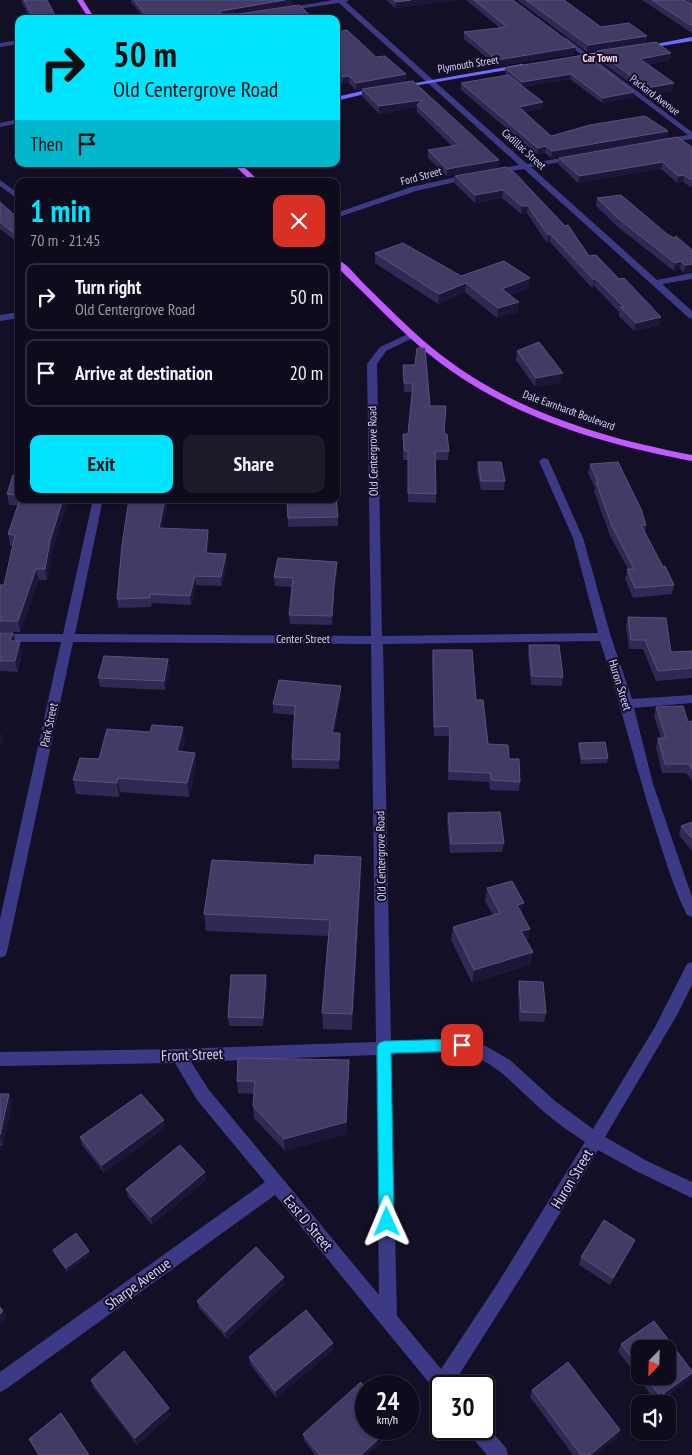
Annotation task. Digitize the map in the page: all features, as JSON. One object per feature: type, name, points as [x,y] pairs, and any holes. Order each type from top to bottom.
[{"type":"main road","points":[[80,0],[89,15]]},
{"type":"main road","points":[[240,167],[252,178]]},
{"type":"main road","name":"Dale Earnhardt Boulevard","points":[[340,267],[412,335],[459,372],[490,392],[535,413],[588,433],[625,444],[692,458]]},
{"type":"street","name":"Cadillac Street","points":[[340,0],[692,316]]},
{"type":"street","points":[[272,10],[346,0]]},
{"type":"street","name":"Packard Avenue","points":[[555,34],[692,136]]},
{"type":"street","points":[[634,48],[692,39]]},
{"type":"street","points":[[0,45],[15,43]]},
{"type":"street","points":[[556,60],[624,50]]},
{"type":"street","name":"Plymouth Street","points":[[394,87],[527,65]]},
{"type":"street","points":[[340,97],[384,88]]},
{"type":"street","points":[[0,125],[15,122]]},
{"type":"street","points":[[653,144],[692,136]]},
{"type":"street","name":"Ford Street","points":[[340,215],[414,189],[479,174],[584,156]]},
{"type":"street","points":[[0,182],[15,195]]},
{"type":"street","points":[[656,283],[692,276]]},
{"type":"street","points":[[0,318],[15,316]]},
{"type":"street","name":"Old Centergrove Road","points":[[388,1319],[372,364],[374,357],[385,347],[412,335]]},
{"type":"street","name":"Huron Street","points":[[544,461],[578,538],[627,704],[647,784],[685,897],[692,911]]},
{"type":"street","name":"Park Street","points":[[0,952],[97,503]]},
{"type":"street","name":"Center Street","points":[[0,638],[376,640],[606,638]]},
{"type":"street","points":[[627,704],[692,699]]},
{"type":"street","name":"Huron Street","points":[[449,1375],[484,1324],[679,1001],[692,968]]},
{"type":"street","points":[[384,1047],[462,1045],[490,1053],[511,1069],[546,1104],[595,1140],[643,1168],[692,1190]]},
{"type":"street","name":"Front Street","points":[[0,1059],[179,1056],[384,1047]]},
{"type":"street","name":"East D Street","points":[[179,1056],[203,1095],[434,1375]]},
{"type":"street","name":"Sharpe Avenue","points":[[0,1383],[276,1184]]},
{"type":"street","points":[[487,1440],[499,1455]]},
{"type":"building","points":[[24,0],[47,0],[55,15],[32,15]]},
{"type":"building","points":[[134,0],[285,0],[221,11],[220,13],[239,14],[299,5],[310,15],[146,15]]},
{"type":"building","points":[[393,0],[411,0],[396,2]]},
{"type":"building","points":[[474,0],[513,0],[576,47],[497,60],[464,32],[507,27]]},
{"type":"building","points":[[526,0],[564,0],[601,27],[629,23],[647,36],[588,45]]},
{"type":"building","points":[[652,0],[684,0],[692,4],[692,26]]},
{"type":"building","points":[[347,30],[376,57],[385,56],[406,74],[356,83],[349,76],[343,77],[340,75],[340,31]]},
{"type":"building","points":[[656,42],[671,53],[640,59],[674,83],[647,88],[597,51]]},
{"type":"building","points":[[585,55],[634,92],[603,98],[571,74],[522,82],[505,68]]},
{"type":"building","points":[[508,75],[543,102],[519,107],[551,136],[590,125],[645,116],[668,131],[552,151],[546,146],[538,148],[461,83]]},
{"type":"building","points":[[413,81],[499,160],[447,169],[428,150],[459,145],[417,105],[422,100],[379,106],[362,89]]},
{"type":"building","points":[[677,137],[692,147],[692,180],[684,175],[678,176],[663,162],[579,176],[559,158]]},
{"type":"building","points":[[506,167],[515,173],[565,226],[568,225],[589,256],[596,255],[619,279],[624,278],[661,317],[636,323],[620,307],[624,307],[595,278],[594,280],[550,234],[548,235],[528,206],[522,206],[503,190],[475,195],[455,176]]},
{"type":"building","points":[[621,195],[667,234],[674,238],[676,236],[692,250],[692,264],[685,265],[681,261],[675,263],[620,220],[597,198]]},
{"type":"building","points":[[0,202],[15,215],[15,234],[0,222]]},
{"type":"building","points":[[403,243],[461,276],[504,261],[530,278],[502,289],[519,302],[498,308],[466,283],[439,294],[375,253]]},
{"type":"building","points":[[539,342],[563,373],[536,378],[517,351]]},
{"type":"building","points":[[417,348],[425,348],[430,406],[446,406],[444,434],[447,434],[449,451],[435,451],[436,494],[408,493],[408,451],[404,451],[403,434],[408,434],[413,383],[404,383],[403,365],[415,365]]},
{"type":"building","points":[[478,462],[501,462],[505,481],[481,481]]},
{"type":"building","points":[[618,462],[641,509],[646,525],[641,525],[674,585],[635,588],[627,569],[634,569],[612,526],[596,482],[598,482],[590,464]]},
{"type":"building","points":[[13,475],[15,475],[15,495],[7,494]]},
{"type":"building","points":[[19,503],[62,503],[50,541],[45,569],[36,569],[18,621],[0,621],[0,585],[4,585],[15,535],[8,534]]},
{"type":"building","points":[[128,503],[164,503],[159,528],[208,530],[206,553],[226,554],[221,577],[195,576],[190,596],[150,594],[150,598],[117,599]]},
{"type":"building","points":[[287,503],[337,503],[338,517],[288,518]]},
{"type":"building","points":[[278,558],[337,562],[332,616],[289,615],[293,578],[274,577]]},
{"type":"building","points":[[628,617],[666,618],[671,652],[692,651],[692,668],[658,671],[645,640],[631,640]]},
{"type":"building","points":[[0,633],[13,633],[10,641],[20,641],[15,661],[0,661]]},
{"type":"building","points":[[529,645],[559,645],[563,677],[532,676]]},
{"type":"building","points":[[433,650],[472,650],[476,700],[483,700],[488,744],[508,745],[509,759],[519,759],[520,782],[491,780],[490,773],[449,771],[450,726],[434,727]]},
{"type":"building","points":[[104,656],[168,659],[164,681],[98,678]]},
{"type":"building","points":[[279,680],[341,686],[332,733],[340,733],[339,760],[292,759],[295,706],[273,704]]},
{"type":"building","points":[[683,706],[688,722],[692,721],[692,769],[688,764],[665,764],[658,738],[666,738],[656,707]]},
{"type":"building","points":[[152,725],[183,727],[177,751],[195,753],[187,783],[118,778],[117,783],[73,780],[80,758],[99,759],[107,729],[150,732]]},
{"type":"building","points":[[605,742],[608,758],[582,759],[579,743]]},
{"type":"building","points":[[500,812],[504,843],[451,844],[448,813]]},
{"type":"building","points":[[692,822],[692,838],[681,826]]},
{"type":"building","points":[[315,855],[361,857],[352,1014],[322,1013],[330,920],[204,914],[212,860],[314,865]]},
{"type":"building","points":[[512,881],[524,903],[517,905],[530,929],[521,931],[533,952],[474,970],[453,927],[500,913],[487,888]]},
{"type":"building","points":[[231,975],[266,975],[263,1018],[228,1017]]},
{"type":"building","points":[[519,981],[543,982],[546,1013],[521,1012]]},
{"type":"building","points":[[238,1058],[349,1060],[346,1122],[284,1139],[253,1106],[255,1081],[237,1081]]},
{"type":"building","points":[[0,1094],[9,1094],[0,1135]]},
{"type":"building","points":[[141,1094],[164,1120],[102,1165],[80,1137]]},
{"type":"building","points":[[180,1145],[205,1172],[151,1217],[126,1189]]},
{"type":"building","points":[[604,1220],[635,1240],[613,1278],[581,1257]]},
{"type":"building","points":[[76,1233],[89,1251],[66,1268],[53,1250]]},
{"type":"building","points":[[256,1247],[284,1277],[225,1332],[197,1301]]},
{"type":"building","points":[[306,1310],[333,1343],[275,1391],[249,1357]]},
{"type":"building","points":[[654,1321],[668,1340],[631,1340],[631,1357],[621,1344]]},
{"type":"building","points":[[676,1350],[692,1371],[692,1373],[676,1384]]},
{"type":"building","points":[[124,1351],[169,1408],[135,1438],[91,1380]]},
{"type":"building","points":[[568,1362],[620,1430],[590,1455],[581,1455],[532,1390]]},
{"type":"building","points":[[652,1385],[675,1385],[661,1395],[659,1395]]},
{"type":"building","points":[[355,1387],[355,1440],[377,1440],[361,1455],[320,1455],[303,1434]]},
{"type":"building","points":[[61,1413],[89,1455],[39,1455],[29,1439]]},
{"type":"district","name":"Car Town","points":[[600,58]]},
{"type":"route","points":[[387,1222],[384,1047],[462,1045]]}]
